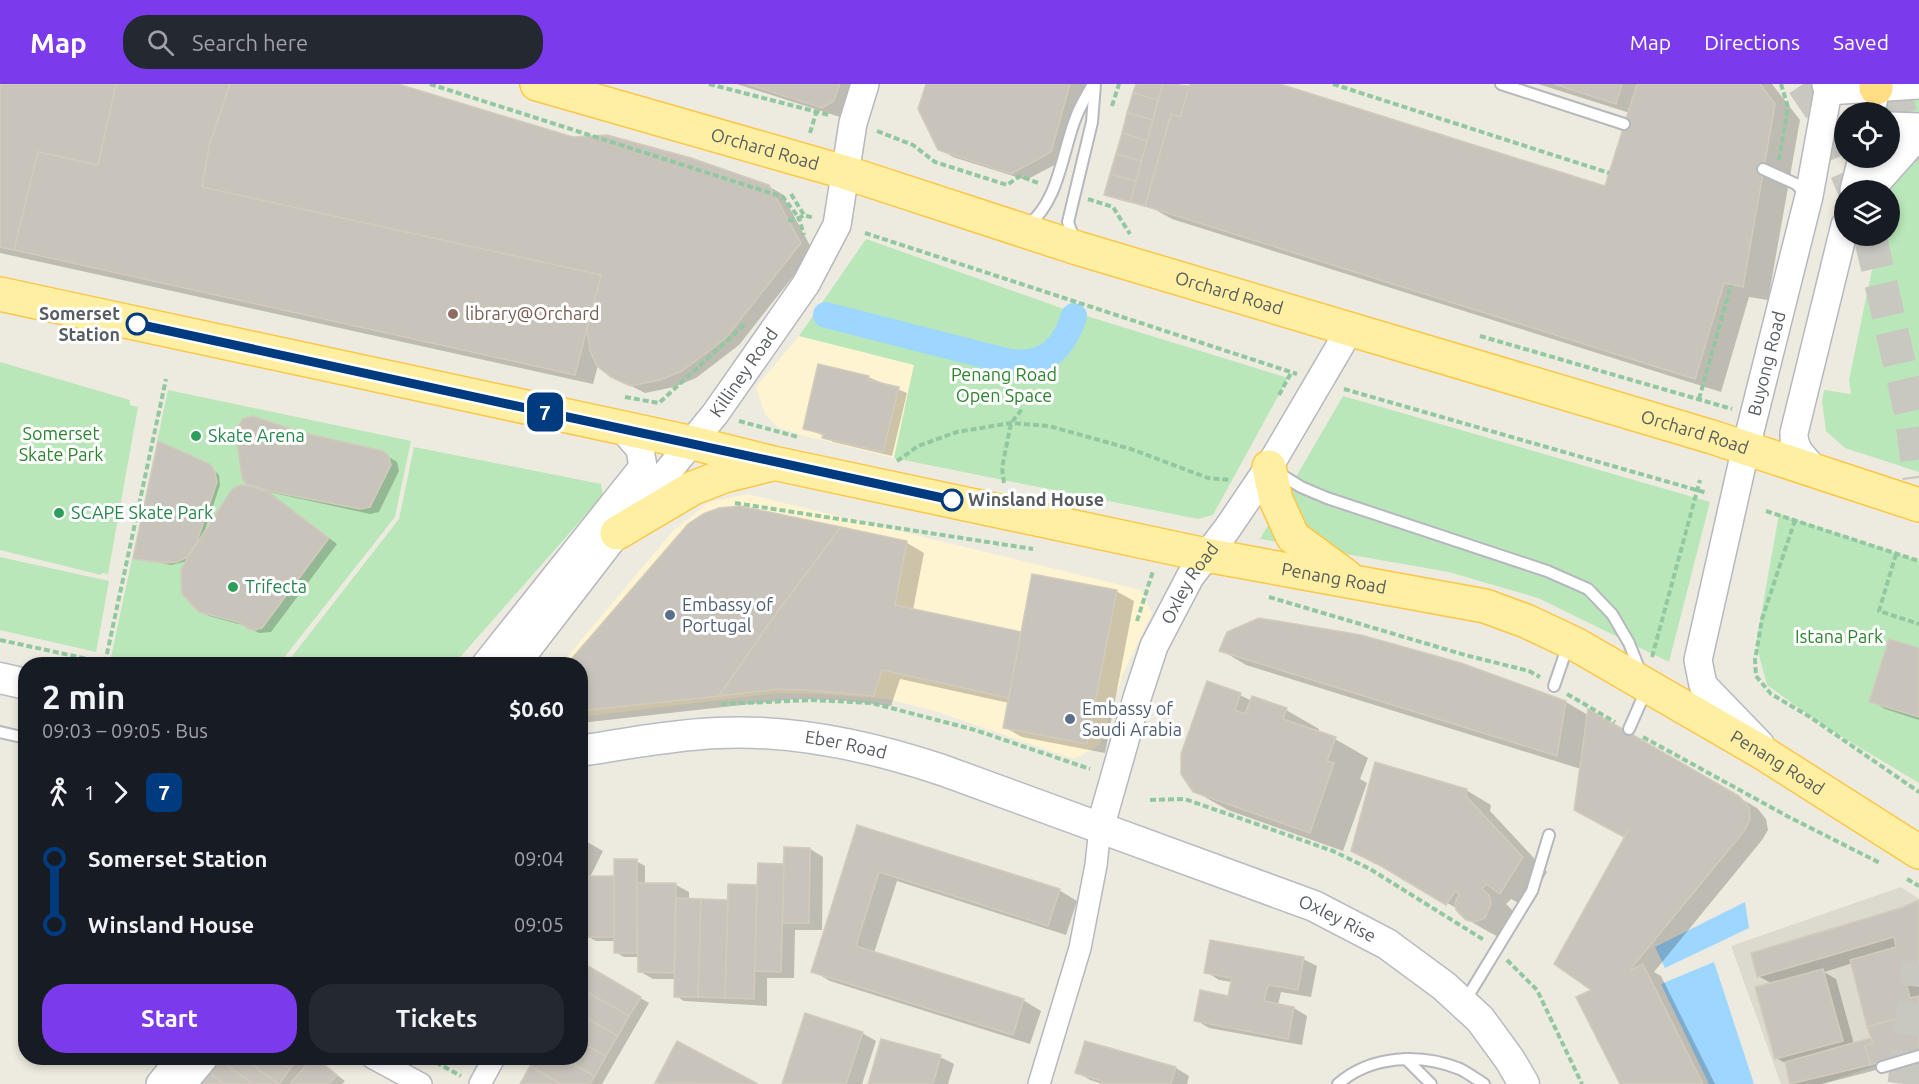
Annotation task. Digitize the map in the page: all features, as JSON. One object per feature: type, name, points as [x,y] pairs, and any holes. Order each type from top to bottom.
[{"type":"main road","name":"Orchard Road","points":[[537,84],[844,172],[1077,248],[1746,447],[1919,505]]},
{"type":"main road","name":"Penang Road","points":[[0,294],[693,443],[773,463],[1217,557],[1353,580],[1485,606],[1526,621],[1569,641],[1645,682],[1763,753],[1910,864]]},
{"type":"main road","points":[[617,533],[693,488],[724,476],[773,463]]},
{"type":"main road","points":[[1269,467],[1276,500],[1293,537],[1353,580]]},
{"type":"main road","points":[[0,678],[18,682]]},
{"type":"main road","name":"Eber Road","points":[[588,750],[716,733],[783,734],[849,744],[910,759],[1107,831]]},
{"type":"main road","name":"Oxley Rise","points":[[1107,831],[1314,906],[1388,944],[1480,1019],[1510,1060],[1524,1084]]},
{"type":"street","name":"Killiney Road","points":[[521,657],[617,533],[693,443],[806,284],[837,225],[853,123],[865,84]]},
{"type":"street","points":[[1827,87],[1874,95],[1919,85]]},
{"type":"street","name":"Buyong Road","points":[[1763,753],[1762,746],[1703,686],[1698,660],[1746,447],[1809,196],[1833,124],[1827,87]]},
{"type":"street","points":[[1900,126],[1919,127]]},
{"type":"street","points":[[1879,180],[1919,135]]},
{"type":"street","points":[[1818,473],[1796,449],[1793,442],[1840,246]]},
{"type":"street","name":"Oxley Road","points":[[1039,1084],[1080,948],[1096,865],[1107,831],[1137,698],[1154,646],[1191,577],[1217,557],[1227,530],[1269,467],[1350,329]]},
{"type":"street","points":[[492,657],[643,467],[640,449],[622,428]]},
{"type":"street","points":[[160,1084],[175,1065]]},
{"type":"street","points":[[182,1084],[198,1065]]},
{"type":"street","points":[[387,1065],[421,1084]]},
{"type":"street","points":[[473,1081],[488,1065]]},
{"type":"lane","points":[[1023,229],[1040,216],[1054,189],[1077,115],[1094,84]]},
{"type":"lane","points":[[1077,248],[1068,222],[1092,122],[1094,84]]},
{"type":"lane","points":[[1501,84],[1624,124]]},
{"type":"lane","points":[[1763,169],[1796,184],[1809,196]]},
{"type":"lane","points":[[1269,467],[1301,487],[1327,498],[1547,571],[1588,589],[1612,614],[1629,644],[1645,682],[1629,729]]},
{"type":"lane","points":[[1554,686],[1569,641]]},
{"type":"lane","points":[[0,732],[18,736]]},
{"type":"lane","points":[[1463,1003],[1532,891],[1549,835]]},
{"type":"lane","points":[[1882,1067],[1919,1056]]},
{"type":"lane","points":[[1406,1059],[1431,1084]]},
{"type":"lane","points":[[1338,1084],[1355,1071],[1383,1062],[1406,1059],[1461,1069],[1484,1084]]},
{"type":"path","points":[[430,84],[783,197],[799,218],[804,215],[815,218]]},
{"type":"path","points":[[709,84],[830,115]]},
{"type":"path","points":[[1333,84],[1609,173]]},
{"type":"path","points":[[1776,174],[1788,107],[1781,84]]},
{"type":"path","points":[[809,134],[816,113]]},
{"type":"path","points":[[877,131],[912,145],[935,162],[1007,185],[1020,176],[1054,189]]},
{"type":"path","points":[[792,194],[804,215]]},
{"type":"path","points":[[1074,195],[1113,207],[1130,234]]},
{"type":"path","points":[[865,233],[1320,382],[1707,493]]},
{"type":"path","points":[[1699,399],[1731,285]]},
{"type":"path","points":[[659,403],[752,317]]},
{"type":"path","points":[[1471,333],[1733,410]]},
{"type":"path","points":[[106,657],[166,379]]},
{"type":"path","points":[[1004,483],[1002,468],[1011,423],[1023,408]]},
{"type":"path","points":[[897,461],[918,446],[957,432],[1011,423],[1049,426],[1075,432],[1141,452],[1208,478],[1226,480],[1248,478],[1269,467]]},
{"type":"path","points":[[1645,682],[1700,480]]},
{"type":"path","points":[[730,502],[1040,551]]},
{"type":"path","points":[[1766,511],[1919,561]]},
{"type":"path","points":[[1795,520],[1762,619],[1755,660],[1756,676],[1771,694],[1810,717],[1919,792]]},
{"type":"path","points":[[1896,554],[1879,611],[1919,624]]},
{"type":"path","points":[[1264,596],[1465,655],[1529,670],[1629,729],[1787,816],[1884,865]]},
{"type":"path","points":[[0,640],[78,657]]},
{"type":"path","points":[[1150,800],[1185,799],[1333,851],[1370,868],[1472,931],[1497,949],[1537,990],[1582,1084]]},
{"type":"path","points":[[1910,864],[1919,886]]},
{"type":"path","points":[[442,1065],[473,1081]]},
{"type":"shaded area","points":[[799,336],[914,364],[894,458],[798,434],[778,427],[765,414],[756,387]]},
{"type":"shaded area","points":[[747,494],[1141,590],[1152,613],[1123,674],[1100,745],[1074,759],[935,711],[888,699],[818,694],[778,693],[588,716],[588,657],[567,657],[673,531],[709,502]]},
{"type":"shaded area","points":[[1901,887],[1919,899],[1919,1051],[1822,1084],[1781,1084],[1731,946]]},
{"type":"green space","points":[[1919,84],[1919,472],[1845,448],[1826,431],[1822,401],[1824,390],[1851,394],[1849,380],[1877,246],[1900,246],[1900,180],[1890,180],[1892,168],[1900,168],[1900,124],[1907,86]]},
{"type":"green space","name":"Penang Road Open Space","points":[[866,239],[1067,310],[1288,378],[1213,515],[1198,519],[894,458],[914,365],[799,336]]},
{"type":"green space","name":"SCAPE Skate Park","points":[[0,362],[130,400],[130,405],[138,407],[108,574],[102,573],[101,575],[0,550]]},
{"type":"green space","name":"Trifecta","points":[[168,390],[411,441],[395,517],[285,657],[111,657]]},
{"type":"green space","points":[[1343,396],[1710,502],[1669,662],[1538,598],[1449,572],[1260,539]]},
{"type":"green space","points":[[414,447],[601,484],[603,495],[460,657],[291,657],[399,519]]},
{"type":"green space","name":"Istana Park","points":[[1779,514],[1919,561],[1919,783],[1824,726],[1767,685],[1756,644]]},
{"type":"green space","points":[[0,557],[109,581],[96,652],[0,630]]},
{"type":"water","points":[[1745,902],[1749,928],[1665,968],[1655,947]]},
{"type":"water","points":[[1714,962],[1754,1084],[1709,1084],[1661,984]]},
{"type":"building","points":[[0,84],[116,84],[98,165],[38,152],[14,250],[0,247]]},
{"type":"building","points":[[116,84],[230,84],[209,146],[202,187],[601,275],[575,375],[14,250],[38,152],[98,165]]},
{"type":"building","points":[[230,84],[398,84],[573,137],[607,135],[691,158],[769,185],[801,243],[726,338],[682,371],[660,380],[630,386],[611,377],[597,366],[590,351],[587,329],[601,275],[202,187],[209,146]]},
{"type":"building","points":[[747,84],[840,84],[834,101],[822,108]]},
{"type":"building","points":[[926,84],[1070,84],[1051,152],[1011,174],[938,150],[918,109]]},
{"type":"building","points":[[1136,84],[1163,84],[1158,100],[1133,93]]},
{"type":"building","points":[[1163,84],[1190,86],[1180,117],[1171,114],[1145,206],[1130,202]]},
{"type":"building","points":[[1190,84],[1280,84],[1605,186],[1637,84],[1760,84],[1775,104],[1743,287],[1724,283],[1695,379],[1145,206],[1171,114],[1180,117]]},
{"type":"building","points":[[1554,84],[1622,84],[1616,104]]},
{"type":"building","points":[[1133,93],[1158,100],[1153,120],[1127,113]]},
{"type":"building","points":[[1127,113],[1153,120],[1147,141],[1122,133]]},
{"type":"building","points":[[1122,133],[1147,141],[1141,161],[1116,154]]},
{"type":"building","points":[[1116,154],[1141,161],[1136,181],[1110,174]]},
{"type":"building","points":[[1110,174],[1136,181],[1130,202],[1104,195]]},
{"type":"building","points":[[818,364],[869,376],[868,380],[899,387],[883,452],[822,438],[824,434],[803,429]]},
{"type":"building","points":[[253,416],[300,432],[383,451],[388,455],[391,465],[370,507],[360,509],[269,491],[246,484],[242,478],[236,435],[237,427],[243,419]]},
{"type":"building","points":[[158,441],[210,464],[217,482],[197,542],[186,558],[177,562],[133,559]]},
{"type":"building","points":[[240,485],[266,491],[329,538],[262,628],[254,630],[238,622],[199,612],[182,594],[181,570],[232,489]]},
{"type":"building","points":[[740,506],[841,527],[773,618],[719,696],[588,710],[588,657],[573,657],[688,524],[703,514],[719,508]]},
{"type":"building","points":[[841,527],[907,541],[895,605],[1021,632],[1009,698],[882,670],[874,696],[778,689],[719,696],[773,618]]},
{"type":"building","points":[[1032,574],[1117,590],[1087,744],[1003,728]]},
{"type":"building","points":[[1259,618],[1361,635],[1461,663],[1566,701],[1557,756],[1219,651],[1227,632]]},
{"type":"building","points":[[1889,639],[1919,648],[1919,717],[1869,702]]},
{"type":"building","points":[[1207,681],[1241,693],[1235,710],[1245,714],[1252,696],[1287,708],[1283,719],[1336,737],[1327,761],[1334,763],[1310,833],[1193,792],[1181,774],[1181,754]]},
{"type":"building","points":[[1588,709],[1739,796],[1749,807],[1750,819],[1745,830],[1629,971],[1643,964],[1703,1084],[1620,1084],[1576,997],[1591,990],[1554,964],[1629,829],[1624,837],[1574,810]]},
{"type":"building","points":[[1375,762],[1467,789],[1466,796],[1523,857],[1500,894],[1486,884],[1482,889],[1489,895],[1491,904],[1485,918],[1474,922],[1466,920],[1456,910],[1455,903],[1459,894],[1455,891],[1446,905],[1351,851]]},
{"type":"building","points":[[857,825],[1060,889],[1048,926],[879,872],[856,946],[1024,999],[1013,1035],[811,972]]},
{"type":"building","points":[[784,847],[810,848],[809,923],[782,923]]},
{"type":"building","points":[[614,859],[637,859],[637,953],[614,953]]},
{"type":"building","points":[[758,863],[784,864],[781,972],[754,971]]},
{"type":"building","points":[[588,876],[614,876],[614,937],[588,937]]},
{"type":"building","points":[[637,883],[676,883],[674,973],[638,972]]},
{"type":"building","points":[[728,884],[757,885],[754,999],[725,998]]},
{"type":"building","points":[[676,898],[701,899],[698,997],[674,997]]},
{"type":"building","points":[[701,899],[728,900],[725,998],[698,997]]},
{"type":"building","points":[[1919,900],[1919,965],[1903,969],[1910,998],[1919,996],[1919,1012],[1867,1027],[1850,960],[1896,947],[1894,937],[1757,977],[1751,953],[1901,908]]},
{"type":"building","points":[[1210,940],[1304,957],[1298,990],[1268,985],[1264,1001],[1294,1007],[1288,1039],[1194,1021],[1200,990],[1228,996],[1232,978],[1204,973]]},
{"type":"building","points":[[588,966],[641,997],[629,1016],[588,993]]},
{"type":"building","points":[[1823,969],[1843,1041],[1775,1059],[1755,987]]},
{"type":"building","points":[[588,993],[629,1016],[618,1036],[588,1019]]},
{"type":"building","points":[[1919,1012],[1919,1050],[1870,1065],[1865,1046],[1873,1043],[1867,1027]]},
{"type":"building","points":[[805,1013],[863,1032],[846,1084],[782,1084]]},
{"type":"building","points":[[588,1019],[618,1036],[606,1056],[588,1046]]},
{"type":"building","points":[[1871,1038],[1873,1043],[1865,1046],[1870,1065],[1790,1084],[1785,1062]]},
{"type":"building","points":[[881,1039],[941,1055],[933,1084],[868,1084]]},
{"type":"building","points":[[677,1041],[758,1084],[655,1083]]},
{"type":"building","points":[[1085,1041],[1176,1067],[1171,1084],[1101,1084],[1102,1081],[1075,1073]]},
{"type":"building","points":[[588,1046],[606,1056],[595,1076],[574,1065],[588,1065]]},
{"type":"building","points":[[212,1065],[227,1065],[253,1084],[224,1084],[207,1071]]},
{"type":"building","points":[[227,1065],[253,1065],[279,1084],[253,1084]]},
{"type":"building","points":[[253,1065],[285,1065],[290,1069],[279,1084]]},
{"type":"building","points":[[306,1065],[325,1065],[337,1075],[329,1084],[290,1084]]},
{"type":"building","points":[[574,1065],[595,1076],[590,1084],[561,1084],[530,1066]]},
{"type":"building","points":[[530,1066],[561,1084],[520,1084]]},
{"type":"building","points":[[207,1071],[224,1084],[198,1084]]},
{"type":"waterway","points":[[826,315],[1006,361],[1019,362],[1031,362],[1050,354],[1064,338],[1074,316]]},
{"type":"tunnel","points":[[1803,84],[1820,109],[1850,180]]},
{"type":"tunnel","points":[[1890,84],[1919,163]]},
{"type":"tunnel","points":[[1872,246],[1911,414],[1919,478]]},
{"type":"tunnel","points":[[1904,1084],[1919,962]]},
{"type":"bus line","name":"7","points":[[137,324],[952,500]]},
{"type":"place","name":"library@Orchard","points":[[453,314]]},
{"type":"place","name":"Somerset Station","points":[[137,324]]},
{"type":"place","name":"Skate Arena","points":[[196,436]]},
{"type":"place","name":"Winsland House","points":[[952,500]]},
{"type":"place","name":"SCAPE Skate Park","points":[[59,513]]},
{"type":"place","name":"Trifecta","points":[[233,587]]},
{"type":"place","name":"Embassy of Portugal","points":[[670,615]]},
{"type":"place","name":"Embassy of Saudi Arabia","points":[[1070,719]]},
{"type":"park label","name":"Somerset Skate Park","points":[[61,444]]}]
